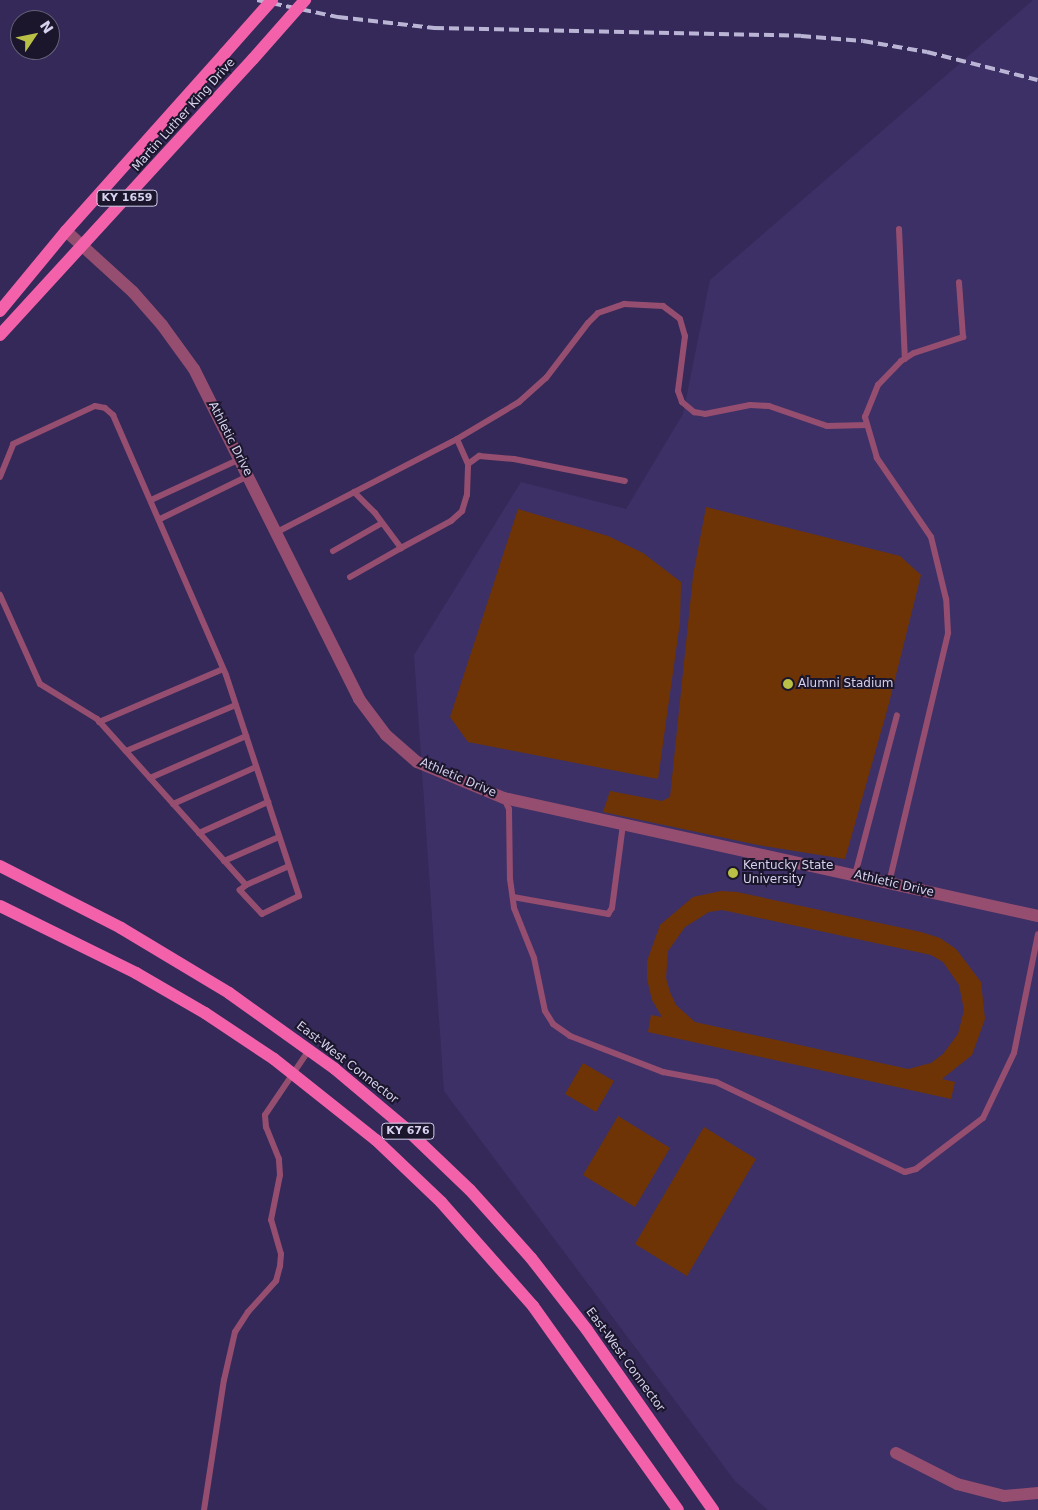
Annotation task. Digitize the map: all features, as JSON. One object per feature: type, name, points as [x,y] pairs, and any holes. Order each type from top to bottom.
[{"type":"main road","name":"Martin Luther King Drive","points":[[0,311],[66,231],[272,0]]},
{"type":"main road","name":"Martin Luther King Drive","points":[[0,335],[85,246],[305,0]]},
{"type":"main road","name":"East-West Connector","points":[[0,866],[157,948],[229,993],[310,1050],[404,1127],[502,1224],[587,1330],[713,1510]]},
{"type":"main road","name":"KY 676","points":[[0,906],[170,992],[293,1073],[376,1140],[472,1235],[562,1344],[678,1510]]},
{"type":"street","name":"Athletic Drive","points":[[66,231],[85,246],[162,325],[194,369],[359,699],[386,735],[417,762],[504,798],[1038,916]]},
{"type":"street","points":[[896,1453],[957,1484],[1004,1496],[1038,1493]]},
{"type":"lane","points":[[899,229],[906,359]]},
{"type":"lane","points":[[889,883],[948,633],[946,599],[931,537],[905,496],[886,475],[872,448],[867,425],[867,406],[878,385],[906,359],[963,337],[959,282]]},
{"type":"lane","points":[[277,532],[458,439],[534,390],[598,313],[630,303],[663,306],[680,319],[685,336],[678,391],[682,402],[694,412],[705,414],[750,405],[769,406],[827,426],[867,425]]},
{"type":"lane","points":[[0,477],[12,444],[95,406],[105,408],[113,415],[160,519],[223,669],[236,705],[299,896],[262,914],[240,890],[246,884],[289,866]]},
{"type":"lane","points":[[350,577],[451,521],[462,511],[467,495],[468,464],[458,439]]},
{"type":"lane","points":[[468,464],[479,456],[514,459],[625,481]]},
{"type":"lane","points":[[151,500],[240,459]]},
{"type":"lane","points":[[160,519],[249,476]]},
{"type":"lane","points":[[354,492],[382,523],[401,548]]},
{"type":"lane","points":[[334,551],[382,523]]},
{"type":"lane","points":[[0,594],[40,684],[99,722],[246,884]]},
{"type":"lane","points":[[99,722],[223,669]]},
{"type":"lane","points":[[126,751],[236,705]]},
{"type":"lane","points":[[855,876],[897,715]]},
{"type":"lane","points":[[150,778],[246,736]]},
{"type":"lane","points":[[173,804],[256,767]]},
{"type":"lane","points":[[504,798],[509,809],[512,897],[525,940],[534,958],[545,1011],[553,1024],[570,1036],[663,1072],[716,1082],[905,1172],[916,1169],[983,1118],[1014,1053],[1038,934]]},
{"type":"lane","points":[[199,833],[268,802]]},
{"type":"lane","points":[[512,897],[608,914],[612,908],[623,824]]},
{"type":"lane","points":[[224,861],[279,837]]},
{"type":"lane","points":[[204,1510],[224,1380],[236,1332],[248,1312],[276,1281],[280,1266],[281,1254],[271,1220],[280,1175],[279,1159],[266,1127],[265,1115],[310,1050]]},
{"type":"shaded area","name":"Kentucky State University","points":[[1033,0],[1038,0],[1038,1510],[768,1510],[735,1481],[444,1091],[414,655],[521,482],[626,509],[683,414],[710,280]]},
{"type":"shaded area","name":"Alumni Stadium","points":[[706,507],[900,556],[921,575],[888,707],[845,859],[758,845],[603,812],[610,791],[662,801],[670,797],[693,576]]},
{"type":"shaded area","points":[[518,509],[608,536],[643,553],[681,582],[680,622],[658,779],[468,742],[450,717]]},
{"type":"shaded area","points":[[721,891],[737,892],[921,932],[940,938],[956,949],[981,982],[985,1019],[972,1055],[942,1079],[955,1082],[951,1099],[648,1032],[651,1015],[662,1017],[652,1000],[647,979],[647,961],[660,925],[693,897]],"holes":[[[722,910],[931,955],[943,962],[959,985],[964,1010],[958,1034],[943,1054],[931,1063],[908,1069],[695,1022],[676,1005],[666,978],[668,951],[685,927],[709,912]]]},
{"type":"shaded area","points":[[583,1063],[614,1081],[596,1112],[565,1094]]},
{"type":"shaded area","points":[[618,1116],[670,1148],[635,1207],[583,1175]]},
{"type":"shaded area","points":[[704,1127],[756,1159],[687,1276],[635,1244]]},
{"type":"railway","points":[[257,0],[338,17],[434,28],[801,36],[863,41],[927,52],[1038,80]]},
{"type":"place","name":"Alumni Stadium","points":[[788,684]]},
{"type":"place","name":"Kentucky State University","points":[[733,873]]}]
